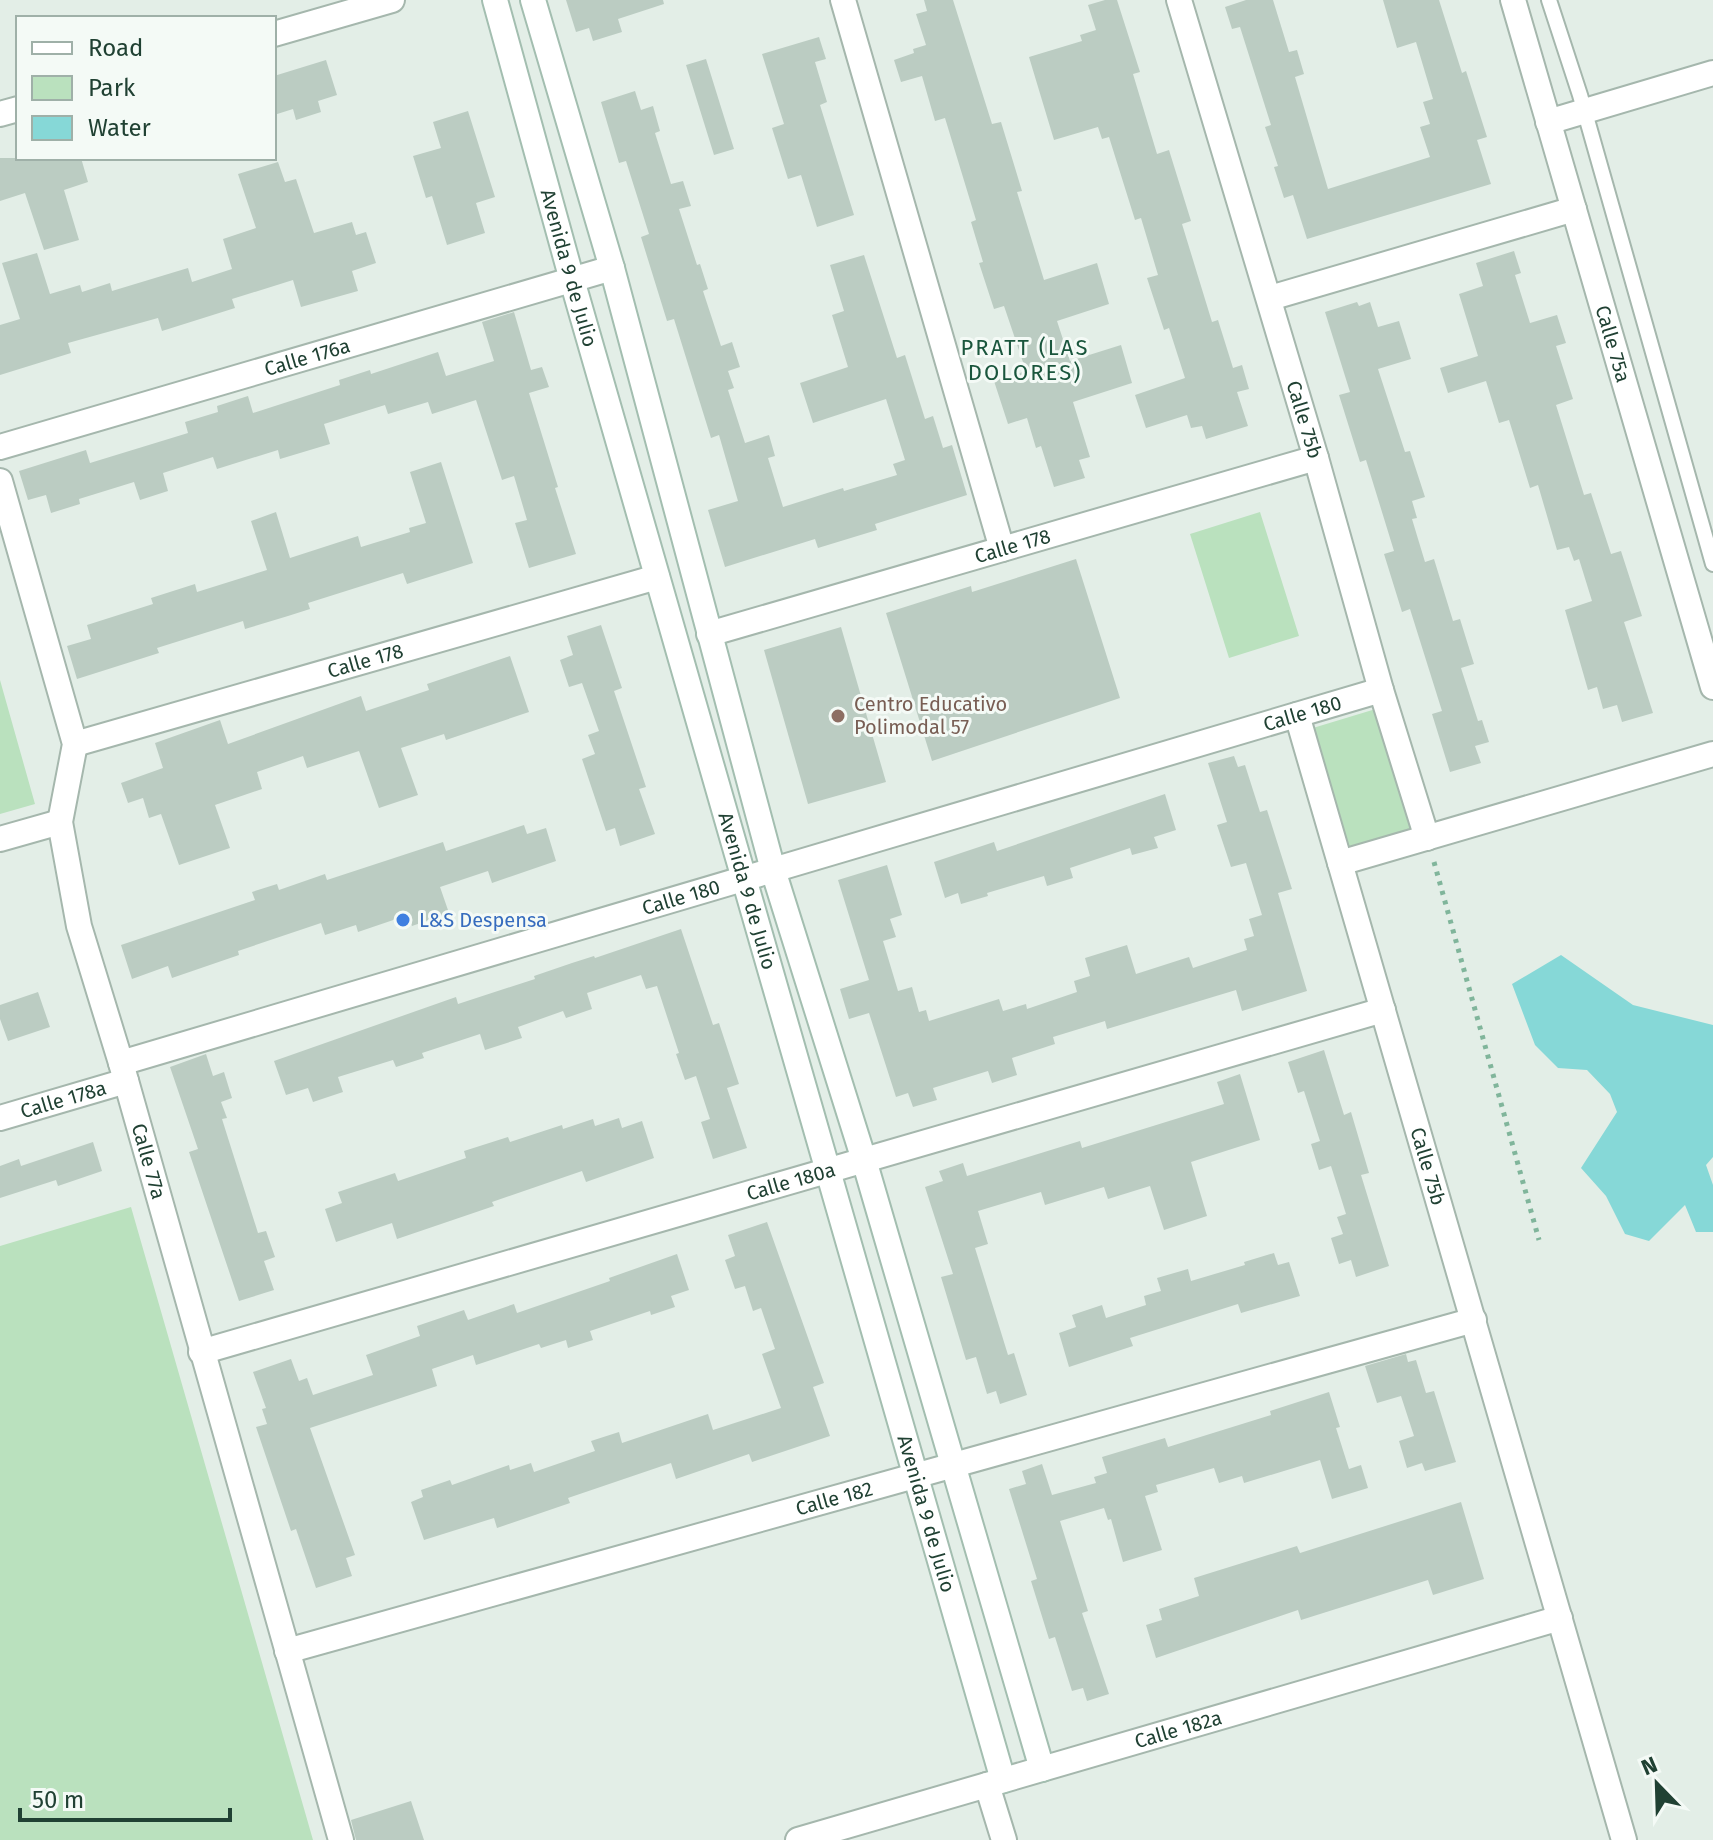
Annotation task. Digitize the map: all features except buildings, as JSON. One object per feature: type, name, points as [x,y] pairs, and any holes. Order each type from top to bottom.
[{"type":"street","points":[[276,33],[392,0]]},
{"type":"street","name":"Avenida 9 de Julio","points":[[495,0],[914,1476],[995,1783],[1004,1840]]},
{"type":"street","name":"Avenida 9 de Julio","points":[[533,0],[612,268],[773,870],[864,1160],[1042,1769]]},
{"type":"street","points":[[843,0],[1002,549]]},
{"type":"street","name":"Calle 75b","points":[[1179,0],[1270,298],[1381,690],[1427,838]]},
{"type":"street","name":"Calle 75a","points":[[1513,0],[1713,687]]},
{"type":"street","points":[[1548,122],[1713,73]]},
{"type":"street","points":[[1270,298],[1574,209]]},
{"type":"street","name":"Calle 176a","points":[[0,447],[612,268]]},
{"type":"street","name":"Calle 178","points":[[709,634],[1316,458]]},
{"type":"street","name":"Calle 77a","points":[[0,481],[75,744],[60,822],[79,926],[341,1840]]},
{"type":"street","name":"Calle 178","points":[[75,744],[657,577]]},
{"type":"street","name":"Calle 180","points":[[123,1072],[743,879],[1381,690]]},
{"type":"street","name":"Calle 75b","points":[[1297,715],[1624,1840]]},
{"type":"street","points":[[1340,863],[1713,754]]},
{"type":"street","points":[[0,839],[60,822]]},
{"type":"street","name":"Calle 180a","points":[[201,1352],[1383,1010]]},
{"type":"street","name":"Calle 178a","points":[[0,1118],[123,1072]]},
{"type":"street","name":"Calle 182","points":[[287,1651],[1474,1320]]},
{"type":"street","name":"Calle 182a","points":[[798,1840],[1560,1618]]},
{"type":"lane","points":[[1549,0],[1584,111],[1713,564]]},
{"type":"path","points":[[1427,838],[1539,1240]]},
{"type":"green space","points":[[1260,512],[1299,636],[1229,658],[1190,534]]},
{"type":"green space","points":[[0,680],[35,804],[0,814]]},
{"type":"green space","points":[[1379,708],[1414,829],[1349,849],[1313,728]]},
{"type":"green space","points":[[131,1207],[313,1840],[0,1840],[0,1246]]},
{"type":"water","points":[[1561,955],[1633,1005],[1713,1025],[1713,1157],[1706,1165],[1713,1185],[1713,1232],[1696,1232],[1685,1205],[1649,1241],[1625,1234],[1606,1196],[1581,1168],[1617,1112],[1610,1094],[1587,1070],[1558,1068],[1535,1045],[1512,984]]},
{"type":"place","name":"Centro Educativo Polimodal 57","points":[[838,716]]},
{"type":"place","name":"L&S Despensa","points":[[403,920]]},
{"type":"district","name":"PRATT (LAS DOLORES)","points":[[1025,360]]}]
